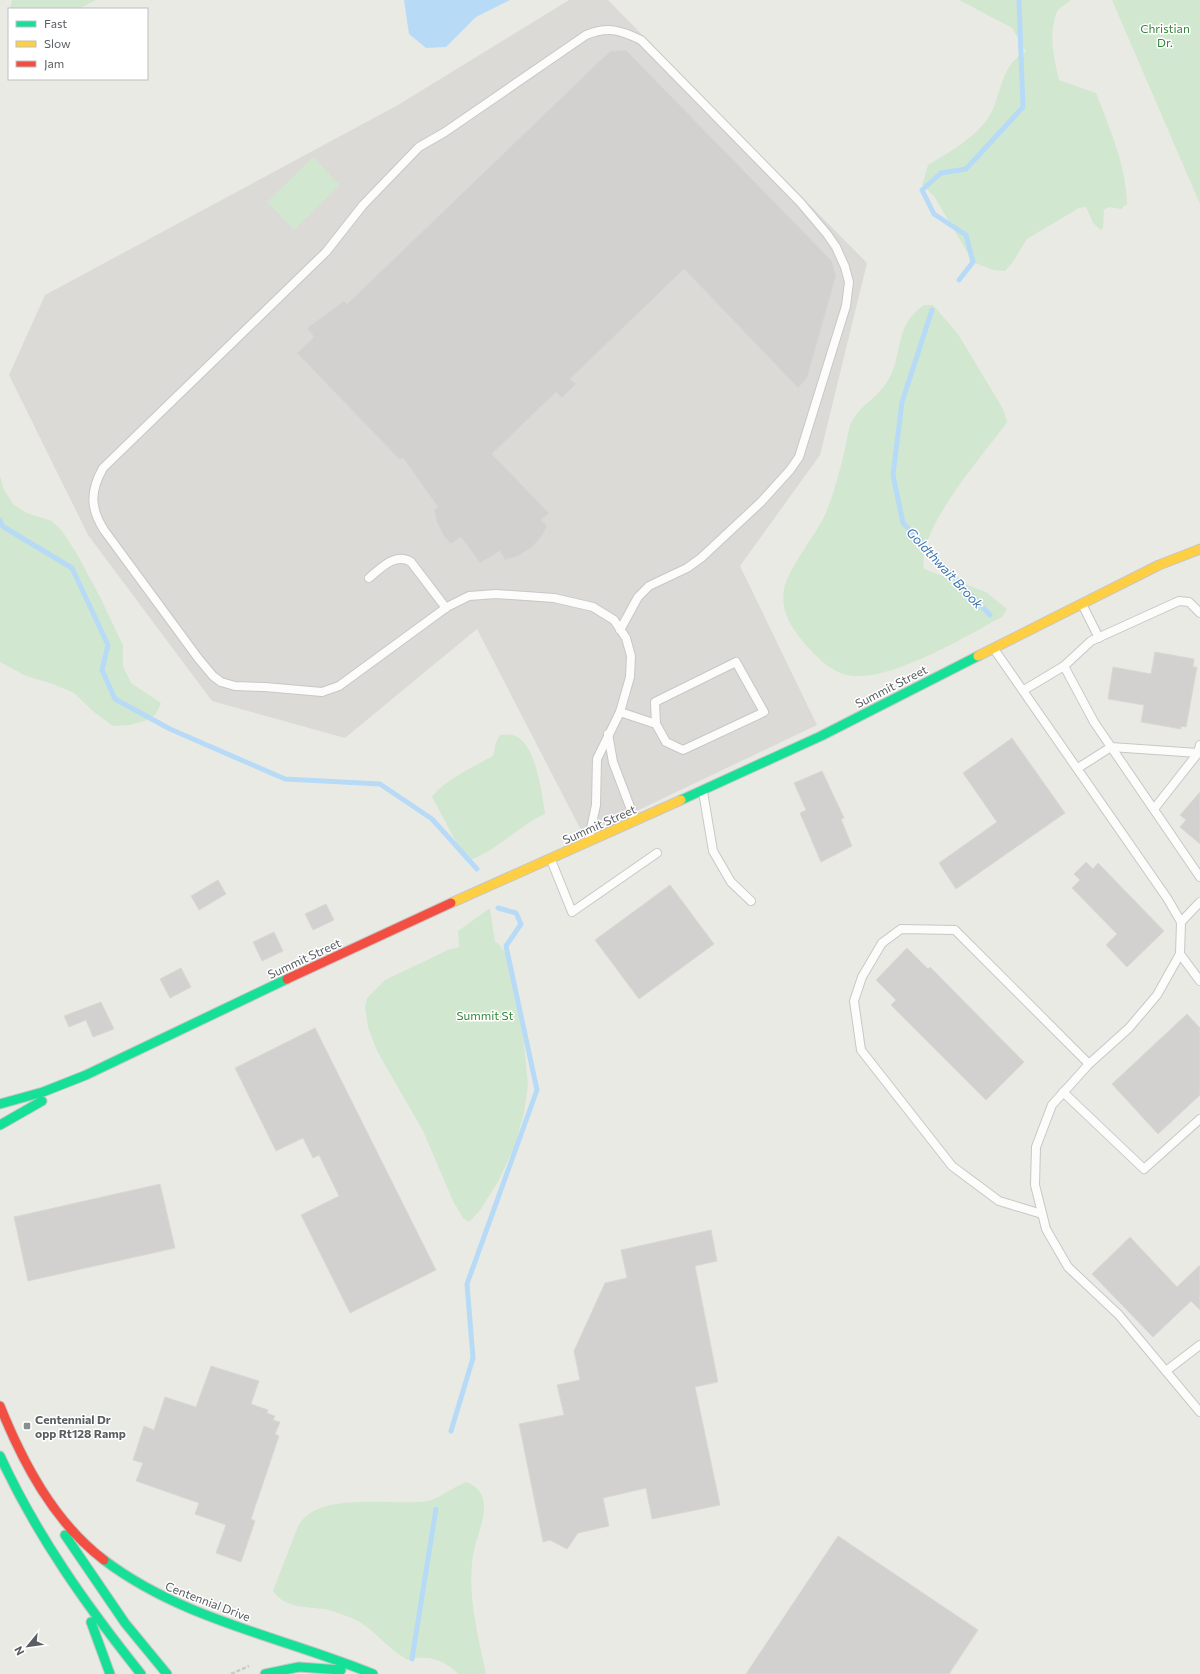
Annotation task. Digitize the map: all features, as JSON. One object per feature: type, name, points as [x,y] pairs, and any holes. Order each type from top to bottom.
[{"type":"main road","name":"Summit Street","points":[[0,1104],[43,1092],[86,1075],[397,928],[635,822],[821,736],[1081,603],[1159,565],[1200,549]]},
{"type":"main road","points":[[0,1125],[86,1075]]},
{"type":"main road","name":"Centennial Drive","points":[[0,1406],[19,1451],[40,1490],[59,1514],[90,1547],[110,1564],[150,1592],[202,1615],[285,1642],[373,1674]]},
{"type":"main road","points":[[0,1456],[24,1504],[74,1587],[141,1674]]},
{"type":"main road","points":[[40,1490],[80,1559],[125,1623],[167,1674]]},
{"type":"main road","points":[[74,1587],[99,1642],[110,1674]]},
{"type":"main road","points":[[265,1674],[299,1667],[373,1674]]},
{"type":"lane","points":[[588,842],[596,805],[597,759],[608,733],[620,712],[630,677],[631,656],[626,638],[620,630],[614,620],[593,607],[554,598],[489,594],[470,596],[446,608],[339,686],[322,692],[235,686],[221,682],[213,676],[198,658],[95,516],[93,498],[96,480],[103,468],[326,252],[363,205],[419,147],[445,132],[586,35],[600,30],[622,30],[640,40],[800,202],[836,247],[845,266],[849,282],[846,306],[799,457],[790,470],[761,502],[700,558],[687,568],[649,586],[638,597],[620,630]]},
{"type":"lane","points":[[369,578],[392,560],[399,558],[406,559],[410,562],[446,608]]},
{"type":"lane","points":[[1024,690],[1064,666],[1091,642],[1179,601],[1190,602],[1200,613]]},
{"type":"lane","points":[[1081,603],[1099,638]]},
{"type":"lane","points":[[994,648],[1167,898],[1180,922],[1180,954],[1157,995],[1129,1028],[1089,1064],[1052,1105],[1036,1147],[1035,1185],[1046,1229],[1068,1268],[1119,1315],[1200,1412]]},
{"type":"lane","points":[[620,712],[656,724],[666,742],[683,750],[764,712],[736,662],[655,702],[656,724]]},
{"type":"lane","points":[[1064,666],[1094,722],[1200,877]]},
{"type":"lane","points":[[608,733],[613,762],[635,822]]},
{"type":"lane","points":[[1078,768],[1111,747],[1199,749]]},
{"type":"lane","points":[[1154,809],[1199,749]]},
{"type":"lane","points":[[702,790],[713,851],[731,882],[751,901]]},
{"type":"lane","points":[[551,859],[572,912],[657,853]]},
{"type":"lane","points":[[1180,922],[1200,902]]},
{"type":"lane","points":[[1042,1214],[999,1200],[952,1166],[861,1050],[854,1001],[862,977],[882,944],[901,929],[955,930],[1089,1064]]},
{"type":"lane","points":[[1180,954],[1200,981]]},
{"type":"lane","points":[[1063,1092],[1144,1169],[1200,1119]]},
{"type":"lane","points":[[1166,1370],[1200,1345]]},
{"type":"shaded area","points":[[569,0],[608,0],[867,263],[820,455],[740,566],[817,725],[584,836],[477,629],[345,738],[212,701],[88,535],[9,375],[45,295],[398,105]]},
{"type":"green space","points":[[12,0],[96,0],[81,8],[10,8]]},
{"type":"green space","points":[[959,0],[1071,0],[1058,10],[1054,20],[1052,37],[1059,80],[1096,93],[1107,120],[1124,175],[1127,204],[1121,209],[1109,207],[1104,210],[1103,228],[1101,230],[1093,223],[1086,207],[1079,208],[1027,239],[1012,263],[1005,271],[993,270],[973,262],[934,196],[922,185],[928,165],[966,140],[986,121],[1010,65],[1026,52],[1012,28]]},
{"type":"green space","name":"Christian Dr.","points":[[1112,0],[1200,0],[1200,204]]},
{"type":"green space","points":[[313,157],[340,185],[294,230],[267,202]]},
{"type":"green space","points":[[924,305],[933,305],[958,334],[1003,409],[1007,422],[969,472],[941,514],[930,534],[924,553],[924,569],[986,592],[1007,609],[1002,617],[950,645],[909,664],[871,675],[846,675],[832,669],[814,654],[799,637],[785,612],[783,597],[784,589],[791,572],[824,517],[838,477],[849,428],[852,421],[860,410],[887,382],[896,362],[903,331],[914,313]]},
{"type":"green space","points":[[0,476],[4,490],[14,505],[27,513],[52,521],[62,531],[77,554],[123,645],[123,666],[131,683],[161,703],[157,712],[151,719],[130,725],[113,726],[94,712],[74,693],[53,684],[26,676],[0,662]]},
{"type":"green space","points":[[500,735],[513,735],[521,739],[527,747],[532,757],[540,782],[545,814],[535,819],[489,851],[470,860],[460,849],[432,797],[451,780],[493,756],[496,742]]},
{"type":"green space","name":"Summit St","points":[[490,908],[495,942],[498,943],[511,959],[520,1001],[528,1085],[524,1113],[515,1145],[499,1180],[481,1209],[469,1222],[463,1218],[453,1201],[423,1131],[377,1051],[368,1027],[365,1007],[367,998],[385,980],[450,949],[459,947],[458,931]]},
{"type":"green space","points":[[466,1482],[473,1485],[478,1490],[482,1496],[484,1504],[482,1523],[473,1555],[471,1585],[474,1615],[486,1674],[459,1674],[448,1665],[429,1658],[415,1658],[408,1660],[392,1649],[371,1630],[355,1620],[329,1610],[291,1604],[278,1597],[273,1591],[298,1526],[308,1515],[322,1507],[339,1503],[428,1501],[437,1498]]},
{"type":"water","points":[[404,0],[510,0],[476,17],[446,47],[426,48],[409,34]]},
{"type":"building","points":[[626,50],[832,261],[836,276],[807,378],[798,388],[684,269],[570,379],[576,384],[562,398],[556,392],[492,454],[549,513],[541,520],[547,526],[542,536],[531,548],[516,557],[505,560],[500,551],[480,563],[461,537],[451,544],[443,535],[437,522],[434,510],[438,507],[403,458],[400,460],[297,353],[314,337],[307,328],[344,301],[347,304],[610,51]]},
{"type":"building","points":[[1155,652],[1194,659],[1193,667],[1197,667],[1186,727],[1181,726],[1181,729],[1141,722],[1144,705],[1108,699],[1113,667],[1151,674]]},
{"type":"building","points":[[1012,738],[1065,813],[956,889],[939,863],[997,822],[963,773]]},
{"type":"building","points":[[822,771],[844,818],[841,819],[852,846],[821,862],[800,813],[806,810],[794,783]]},
{"type":"building","points":[[1200,792],[1200,844],[1180,827],[1186,820],[1180,815]]},
{"type":"building","points":[[1086,862],[1093,869],[1098,863],[1164,931],[1127,967],[1106,945],[1117,934],[1072,888],[1080,880],[1074,874]]},
{"type":"building","points":[[218,880],[226,894],[199,910],[191,896]]},
{"type":"building","points":[[670,885],[714,944],[639,999],[595,940]]},
{"type":"building","points":[[326,904],[334,920],[313,930],[305,914]]},
{"type":"building","points":[[274,932],[283,951],[262,961],[253,942]]},
{"type":"building","points":[[907,948],[928,969],[930,967],[1024,1062],[986,1100],[891,1005],[896,1000],[876,980]]},
{"type":"building","points":[[181,968],[191,987],[170,998],[160,979]]},
{"type":"building","points":[[101,1002],[114,1029],[93,1037],[86,1020],[69,1027],[64,1016]]},
{"type":"building","points":[[1187,1014],[1200,1028],[1200,1095],[1158,1134],[1112,1084]]},
{"type":"building","points":[[315,1028],[436,1270],[350,1313],[301,1215],[339,1196],[319,1155],[313,1158],[303,1138],[276,1151],[235,1068]]},
{"type":"building","points":[[160,1184],[175,1248],[28,1281],[14,1217]]},
{"type":"building","points":[[711,1230],[717,1261],[695,1266],[718,1382],[695,1387],[720,1505],[652,1519],[646,1488],[603,1498],[609,1526],[578,1533],[567,1549],[550,1540],[543,1542],[519,1424],[564,1415],[557,1385],[580,1380],[574,1351],[605,1283],[627,1278],[621,1250]]},
{"type":"building","points":[[1130,1237],[1177,1287],[1200,1265],[1200,1310],[1191,1301],[1153,1337],[1092,1274]]},
{"type":"building","points":[[211,1366],[259,1381],[251,1404],[268,1410],[267,1413],[275,1416],[273,1420],[280,1422],[275,1434],[279,1436],[251,1519],[255,1521],[241,1562],[216,1553],[226,1525],[195,1514],[199,1503],[136,1481],[143,1463],[133,1460],[144,1426],[154,1430],[165,1397],[196,1407]]},
{"type":"building","points":[[838,1536],[978,1630],[949,1674],[746,1674]]},
{"type":"waterway","name":"Goldthwait Brook","points":[[959,280],[973,262],[966,235],[934,214],[922,190],[941,173],[966,169],[1023,107],[1019,0]]},
{"type":"waterway","name":"Goldthwait Brook","points":[[932,310],[902,402],[893,475],[903,523],[990,615]]},
{"type":"waterway","points":[[0,520],[2,526],[72,568],[108,645],[102,670],[115,699],[170,729],[285,779],[380,784],[432,819],[477,869]]},
{"type":"waterway","points":[[451,1431],[473,1358],[467,1284],[537,1090],[506,946],[521,924],[516,913],[498,908]]},
{"type":"waterway","points":[[412,1659],[436,1509]]},
{"type":"traffic: fast","points":[[681,800],[821,736],[978,656]]},
{"type":"traffic: fast","points":[[0,1104],[43,1092],[86,1075],[287,979]]},
{"type":"traffic: fast","points":[[0,1125],[42,1101]]},
{"type":"traffic: fast","points":[[0,1456],[14,1486],[46,1542],[82,1596],[141,1674]]},
{"type":"traffic: fast","points":[[65,1535],[125,1623],[167,1674]]},
{"type":"traffic: fast","points":[[104,1560],[135,1581],[200,1613],[373,1674]]},
{"type":"traffic: fast","points":[[91,1622],[110,1674]]},
{"type":"traffic: fast","points":[[265,1674],[299,1667],[341,1670]]},
{"type":"traffic: slow","points":[[978,656],[1159,565],[1200,549]]},
{"type":"traffic: slow","points":[[451,903],[681,800]]},
{"type":"traffic: jam","points":[[287,979],[451,903]]},
{"type":"traffic: jam","points":[[0,1406],[30,1470],[55,1510],[86,1545],[104,1560]]},
{"type":"place","name":"Centennial Dr opp Rt128 Ramp","points":[[27,1426]]}]
